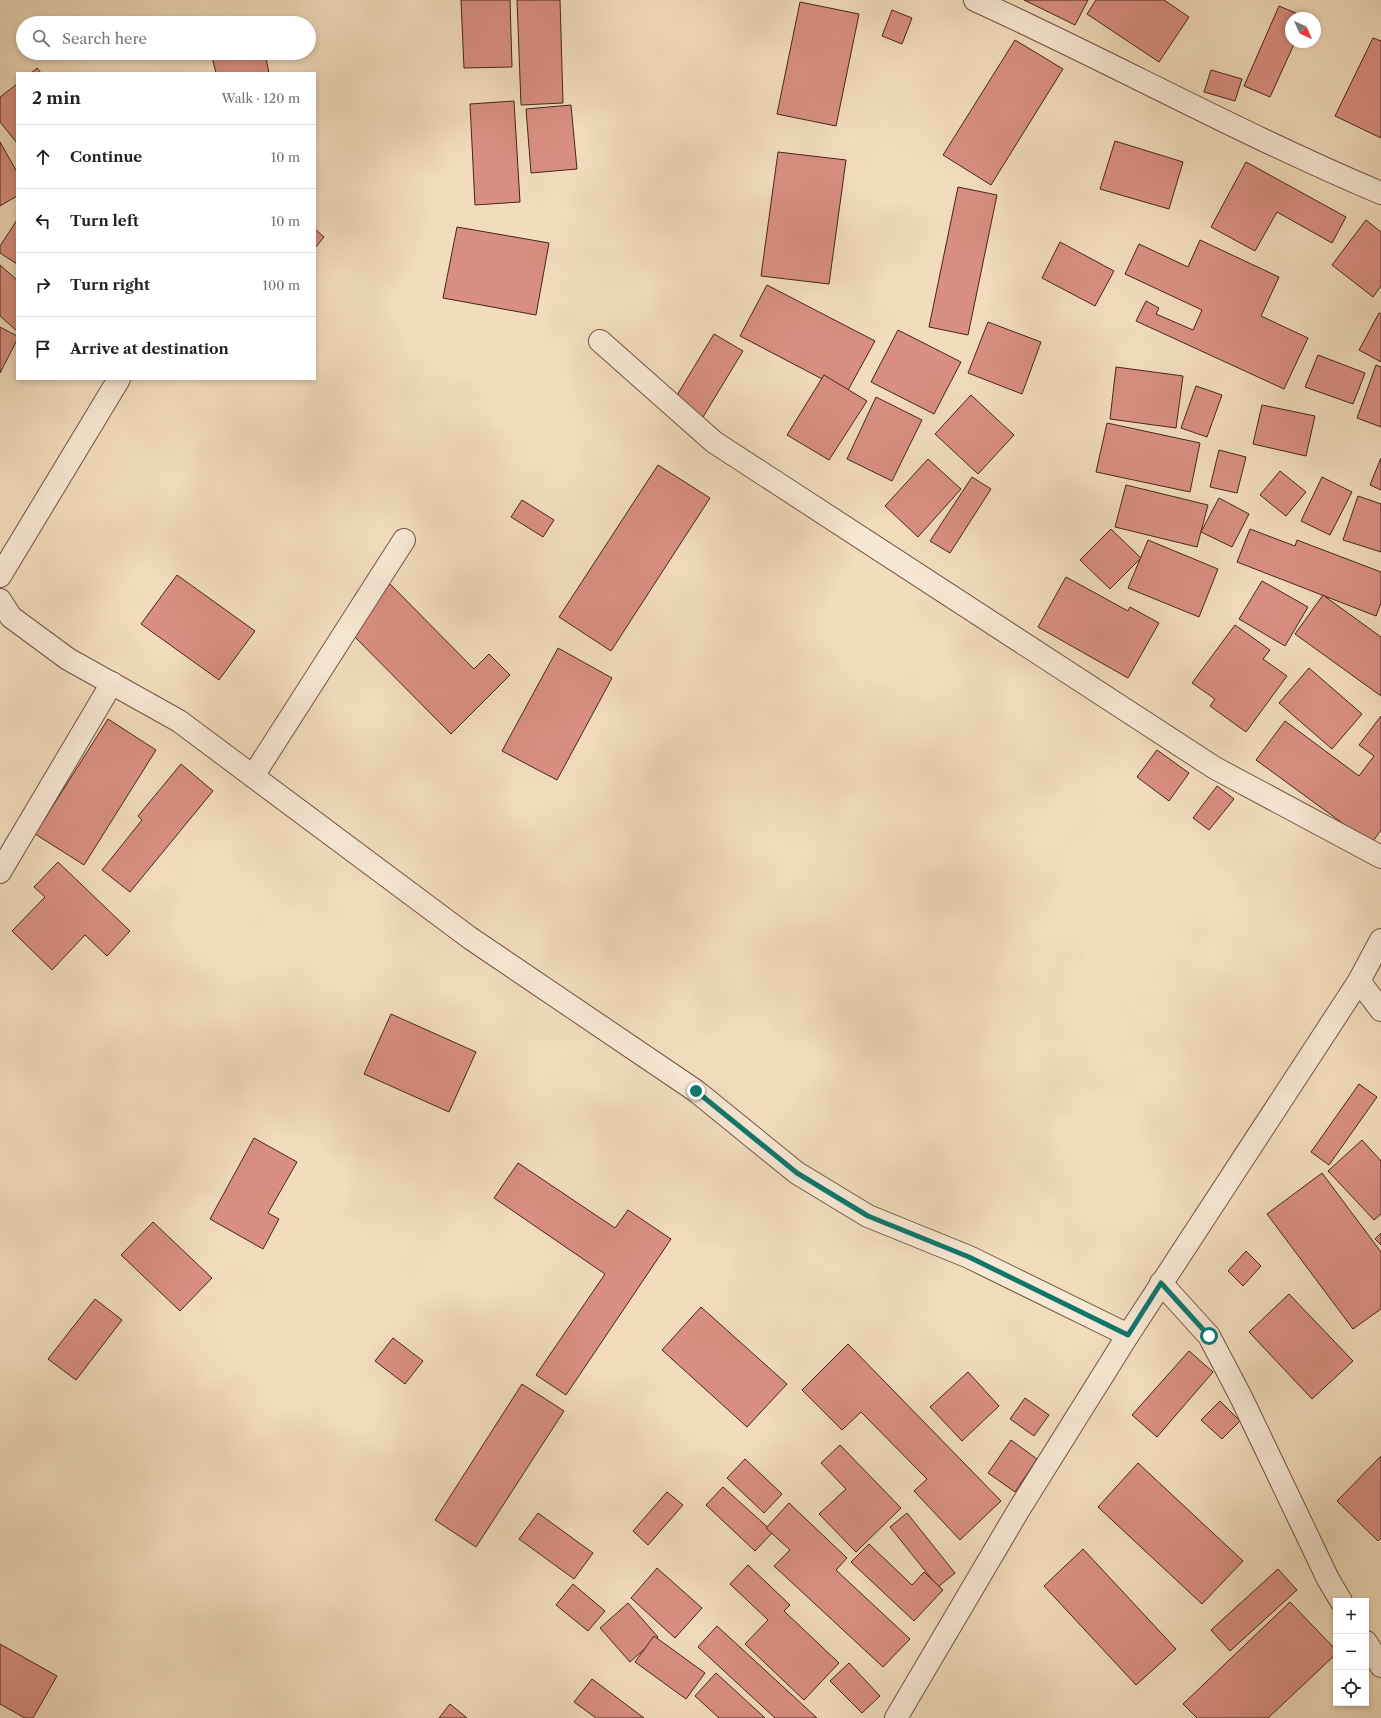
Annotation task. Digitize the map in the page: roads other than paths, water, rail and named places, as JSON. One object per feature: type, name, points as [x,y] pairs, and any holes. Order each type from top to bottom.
[{"type":"street","points":[[975,0],[1048,34],[1307,162],[1381,193]]},
{"type":"street","points":[[600,341],[714,442],[1216,768],[1381,857]]},
{"type":"street","points":[[0,576],[118,380]]},
{"type":"street","points":[[253,776],[404,540]]},
{"type":"street","points":[[0,600],[11,617],[68,659],[179,721],[470,938],[696,1091],[797,1173],[868,1216],[969,1257],[1128,1335]]},
{"type":"street","points":[[0,872],[112,683]]},
{"type":"street","points":[[896,1718],[1018,1511],[1161,1283],[1359,981],[1381,940]]},
{"type":"street","points":[[1359,981],[1381,1010]]},
{"type":"street","points":[[1161,1283],[1209,1336],[1241,1397],[1328,1579],[1339,1598]]},
{"type":"street","points":[[1369,1647],[1381,1666]]}]
